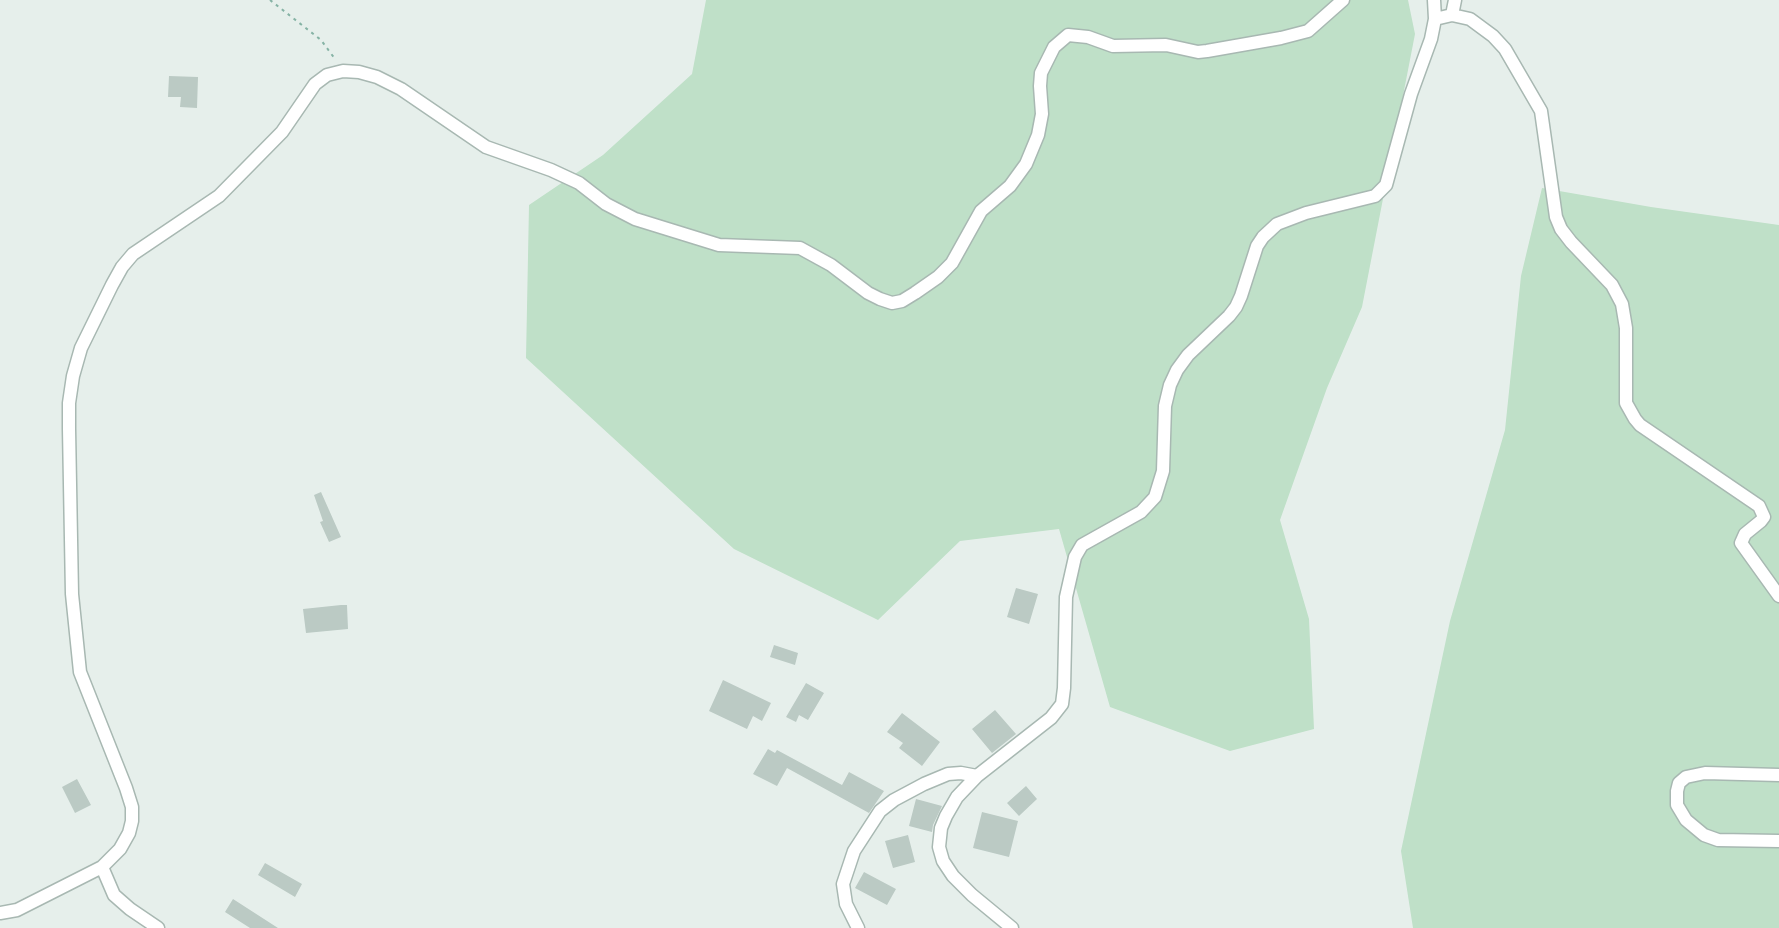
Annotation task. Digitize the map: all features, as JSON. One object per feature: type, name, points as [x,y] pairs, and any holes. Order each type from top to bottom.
[{"type":"street","points":[[0,913],[17,910],[102,867],[120,849],[129,833],[132,807],[103,726],[80,672],[72,594],[69,429],[73,376],[81,348],[111,285],[133,254],[219,196],[282,132],[315,84],[327,75],[343,71],[377,77],[401,89],[486,147],[541,166],[579,183],[606,204],[635,219],[719,245],[800,248],[831,265],[868,293],[892,303],[902,301],[915,293],[938,277],[952,263],[981,211],[1010,186],[1026,164],[1038,135],[1042,114],[1041,73],[1054,47],[1068,35],[1088,37],[1113,46],[1166,45],[1198,52],[1207,51],[1281,38],[1308,30],[1343,0]]},
{"type":"street","points":[[1012,928],[972,895],[953,876],[943,861],[939,847],[941,828],[946,816],[957,797],[977,776],[1051,718],[1062,704],[1065,597],[1075,557],[1082,545],[1141,512],[1155,497],[1163,471],[1165,406],[1170,385],[1188,355],[1236,307],[1257,246],[1263,237],[1277,224],[1306,213],[1375,196],[1386,185],[1411,94],[1426,56],[1435,19],[1434,0]]},
{"type":"street","points":[[1452,15],[1455,0]]},
{"type":"street","points":[[1435,19],[1452,15],[1470,19],[1493,36],[1505,49],[1541,111],[1556,216],[1561,229],[1612,285],[1625,314],[1626,403],[1635,419],[1759,506],[1764,517],[1745,534],[1741,543],[1777,591]]},
{"type":"street","points":[[858,928],[846,904],[843,884],[854,851],[880,811],[924,783],[948,774],[961,772],[977,776]]},
{"type":"street","points":[[1779,775],[1705,773],[1686,777],[1679,783],[1677,791],[1677,805],[1686,820],[1704,835],[1718,840],[1779,841]]},
{"type":"street","points":[[102,867],[114,895],[158,928]]},
{"type":"path","points":[[270,0],[321,40],[343,71]]},
{"type":"green space","points":[[706,0],[1408,0],[1415,34],[1362,307],[1327,388],[1280,520],[1309,619],[1314,729],[1230,751],[1110,707],[1059,529],[960,541],[878,620],[734,549],[526,358],[529,205],[603,155],[692,74]]},
{"type":"green space","points":[[1542,188],[1651,207],[1779,225],[1779,928],[1413,928],[1401,851],[1450,621],[1505,430],[1521,276]]},
{"type":"building","points":[[169,76],[198,77],[197,108],[180,107],[181,97],[168,97]]},
{"type":"building","points":[[321,492],[341,537],[329,542],[320,522],[323,521],[314,495]]},
{"type":"building","points":[[1016,588],[1038,594],[1029,624],[1007,617]]},
{"type":"building","points":[[347,605],[348,629],[306,633],[303,609]]},
{"type":"building","points":[[774,645],[798,653],[795,665],[770,657]]},
{"type":"building","points":[[723,680],[771,703],[762,721],[753,716],[747,729],[709,711]]},
{"type":"building","points":[[806,683],[824,693],[808,720],[799,715],[796,722],[786,717]]},
{"type":"building","points":[[995,710],[1016,734],[992,753],[972,729]]},
{"type":"building","points":[[902,713],[940,742],[922,766],[899,748],[903,743],[887,732]]},
{"type":"building","points":[[768,749],[775,753],[777,750],[842,785],[849,772],[884,791],[869,813],[787,768],[777,786],[753,774]]},
{"type":"building","points":[[77,779],[91,805],[75,813],[62,787]]},
{"type":"building","points":[[1026,786],[1037,799],[1019,816],[1007,803]]},
{"type":"building","points":[[916,799],[942,806],[932,832],[909,826]]},
{"type":"building","points":[[982,812],[1018,821],[1009,857],[973,848]]},
{"type":"building","points":[[908,835],[915,862],[893,868],[885,841]]},
{"type":"building","points":[[265,863],[302,884],[295,897],[258,875]]},
{"type":"building","points":[[864,872],[896,889],[887,905],[855,888]]},
{"type":"building","points":[[233,899],[278,928],[250,928],[225,912]]}]
